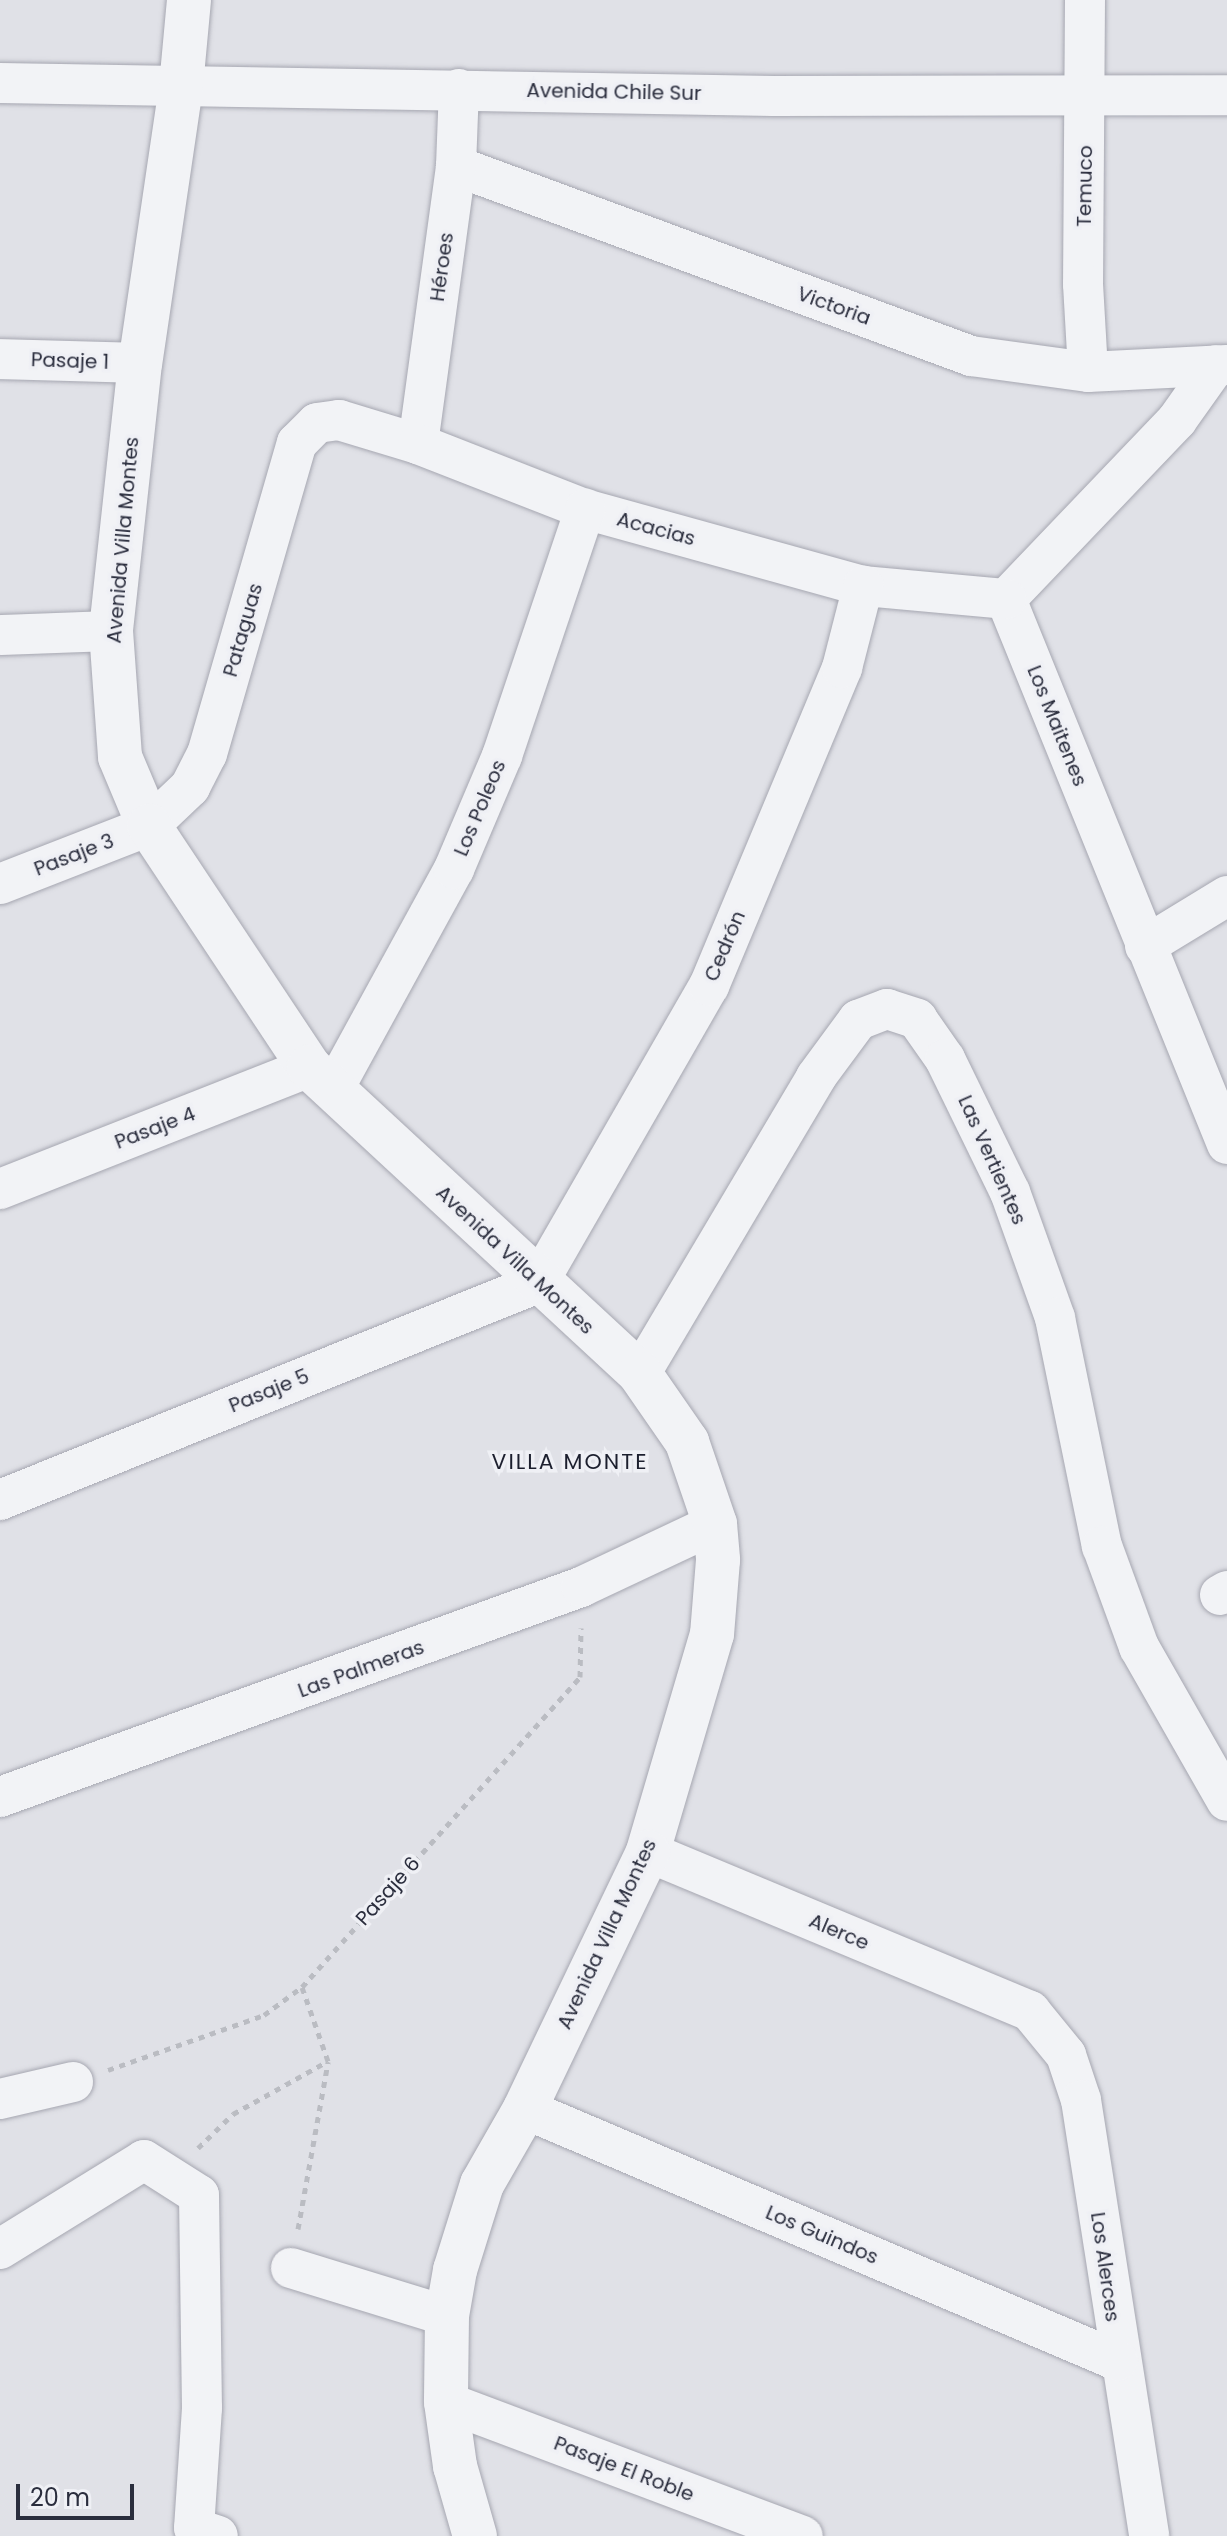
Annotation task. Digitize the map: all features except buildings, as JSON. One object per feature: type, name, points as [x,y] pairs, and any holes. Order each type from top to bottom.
[{"type":"street","name":"Avenida Villa Montes","points":[[189,0],[181,87],[140,363],[111,631],[120,757],[149,826],[321,1078],[538,1283],[640,1374],[687,1442],[715,1524],[718,1560],[712,1634],[648,1852],[525,2109],[482,2184],[467,2225],[447,2316],[446,2402],[455,2466],[475,2536]]},
{"type":"street","name":"Temuco","points":[[1085,0],[1087,98],[1083,284],[1088,372]]},
{"type":"street","name":"Avenida Chile Sur","points":[[0,83],[1087,98],[1227,95]]},
{"type":"street","name":"Héroes","points":[[418,444],[456,166],[459,89]]},
{"type":"street","name":"Victoria","points":[[456,166],[971,356],[1088,372],[1221,365]]},
{"type":"street","name":"Pasaje 1","points":[[0,359],[140,363]]},
{"type":"street","points":[[1006,599],[1177,420],[1221,365]]},
{"type":"street","name":"Acacias","points":[[317,423],[339,420],[418,444],[585,509],[863,586],[1006,599]]},
{"type":"street","name":"Pataguas","points":[[149,826],[190,787],[207,754],[297,443],[317,423]]},
{"type":"street","name":"Los Poleos","points":[[321,1078],[460,855],[502,756],[585,509]]},
{"type":"street","name":"Cedrón","points":[[538,1283],[709,986],[842,668],[863,586]]},
{"type":"street","name":"Los Maitenes","points":[[1006,599],[1227,1144]]},
{"type":"street","points":[[0,635],[111,631]]},
{"type":"street","name":"Pasaje 3","points":[[0,884],[149,826]]},
{"type":"street","points":[[1145,946],[1227,896]]},
{"type":"street","name":"Las Vertientes","points":[[640,1374],[816,1077],[858,1020],[887,1009],[917,1019],[945,1059],[1015,1206],[1055,1318],[1102,1546],[1139,1647],[1227,1801]]},
{"type":"street","name":"Pasaje 4","points":[[0,1189],[321,1078]]},
{"type":"street","name":"Pasaje 5","points":[[0,1500],[538,1283]]},
{"type":"street","name":"Las Palmeras","points":[[0,1797],[581,1587],[715,1524]]},
{"type":"street","name":"Alerce","points":[[648,1852],[1030,2011]]},
{"type":"street","name":"Los Alerces","points":[[1030,2011],[1066,2055],[1081,2100],[1118,2361],[1149,2536]]},
{"type":"street","points":[[0,2099],[73,2082]]},
{"type":"street","name":"Los Guindos","points":[[525,2109],[1118,2361]]},
{"type":"street","points":[[0,2249],[144,2160],[199,2195],[202,2408],[194,2528],[218,2536]]},
{"type":"street","points":[[291,2268],[447,2316]]},
{"type":"street","name":"Pasaje El Roble","points":[[446,2402],[803,2536]]},
{"type":"path","name":"Pasaje 6","points":[[73,2082],[264,2015],[302,1987],[580,1677],[581,1587]]},
{"type":"path","points":[[291,2268],[328,2061],[302,1987]]},
{"type":"path","points":[[168,2176],[233,2114],[328,2061]]},
{"type":"district","name":"VILLA MONTE","points":[[570,1462]]}]
